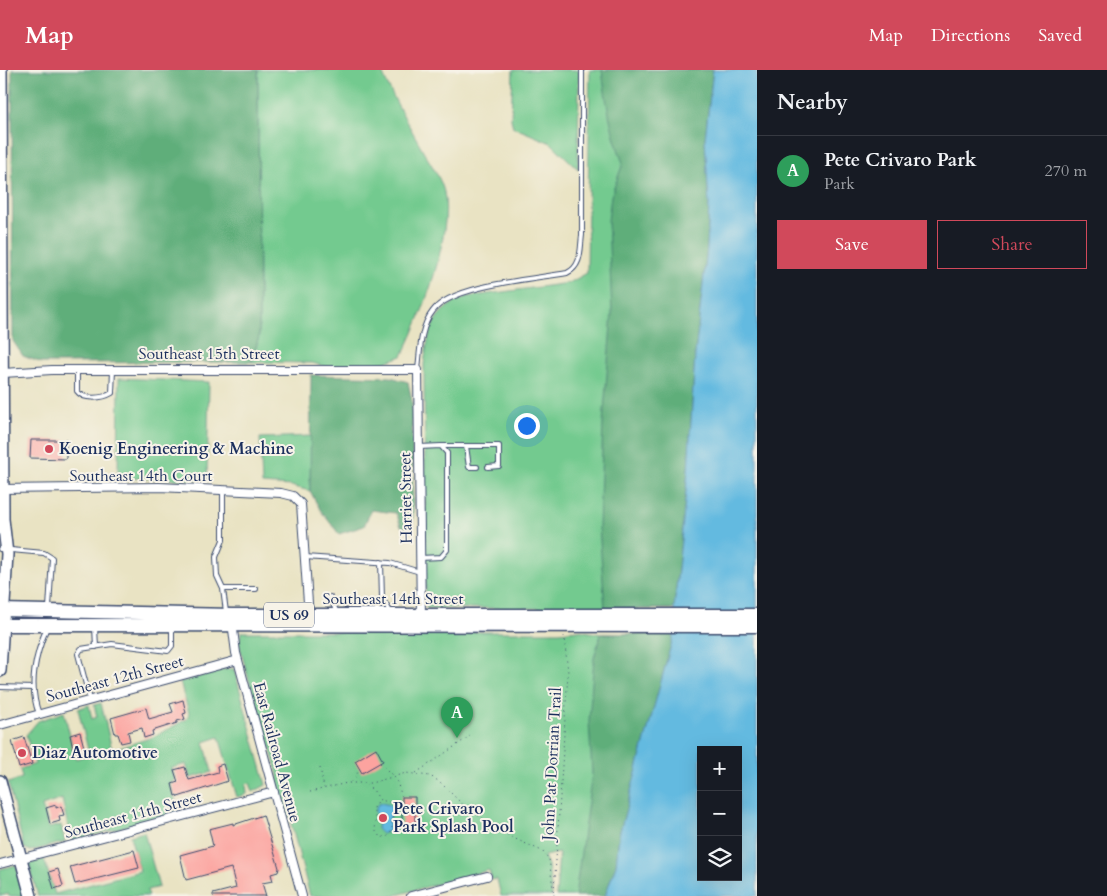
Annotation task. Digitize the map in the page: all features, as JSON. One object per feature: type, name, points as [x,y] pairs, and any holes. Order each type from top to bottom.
[{"type":"main road","points":[[0,670],[3,550],[1,71]]},
{"type":"main road","points":[[0,537],[2,519]]},
{"type":"main road","name":"Southeast 14th Street","points":[[2,610],[49,610],[230,618],[421,621],[578,620],[757,615]]},
{"type":"main road","name":"Southeast 14th Street","points":[[309,620],[339,615],[392,615],[421,621]]},
{"type":"main road","name":"Southeast 14th Street","points":[[2,625],[172,626],[230,618]]},
{"type":"main road","name":"Southeast 14th Street","points":[[578,620],[757,626]]},
{"type":"main road","points":[[0,781],[31,896]]},
{"type":"street","name":"Southeast 15th Street","points":[[1,373],[77,370],[418,370]]},
{"type":"street","name":"Harriet Street","points":[[418,370],[421,621]]},
{"type":"street","name":"Southeast 14th Court","points":[[2,489],[159,487],[281,493],[293,496],[301,504],[305,557]]},
{"type":"street","points":[[305,557],[309,620]]},
{"type":"street","name":"East Railroad Avenue","points":[[230,618],[238,660],[302,896]]},
{"type":"street","name":"Southeast 12th Street","points":[[0,725],[238,660]]},
{"type":"street","name":"Southeast 11th Street","points":[[0,864],[274,792]]},
{"type":"street","points":[[411,896],[487,876]]},
{"type":"lane","points":[[418,370],[425,326],[432,312],[444,300],[463,292],[567,273],[579,262],[582,235],[582,70]]},
{"type":"lane","points":[[77,370],[76,391],[84,397],[106,397],[112,393],[113,370]]},
{"type":"lane","points":[[420,558],[442,557],[447,550],[447,453],[441,446]]},
{"type":"lane","points":[[466,446],[469,467],[477,467]]},
{"type":"lane","points":[[419,447],[499,446],[499,466],[488,467]]},
{"type":"lane","points":[[223,490],[223,540],[216,557],[217,576],[223,589],[230,618]]},
{"type":"lane","points":[[3,550],[44,553],[52,558],[49,610]]},
{"type":"lane","points":[[305,557],[381,562],[420,572]]},
{"type":"lane","points":[[381,562],[382,598],[392,615]]},
{"type":"lane","points":[[223,589],[256,589]]},
{"type":"lane","points":[[330,597],[339,615]]},
{"type":"lane","points":[[376,615],[377,606],[382,598]]},
{"type":"lane","points":[[39,714],[33,688],[37,650],[47,625]]},
{"type":"lane","points":[[95,626],[96,647]]},
{"type":"lane","points":[[90,700],[78,654],[81,649],[112,644],[168,650],[172,646],[172,626]]},
{"type":"lane","points":[[0,687],[33,688]]},
{"type":"path","name":"John Pat Dorrian Trail","points":[[554,896],[568,672],[563,633]]},
{"type":"path","points":[[415,773],[427,767],[470,736]]},
{"type":"path","points":[[380,763],[395,776],[402,797]]},
{"type":"path","points":[[425,774],[427,767]]},
{"type":"path","points":[[320,768],[324,788]]},
{"type":"path","points":[[351,782],[360,769]]},
{"type":"path","points":[[310,792],[351,782],[365,784],[395,776],[415,773],[425,774],[440,782],[461,803],[511,837],[542,851],[549,859],[554,896]]},
{"type":"path","points":[[365,784],[374,790],[380,800],[393,803],[396,811],[392,819],[390,834],[380,837],[375,830],[376,820],[373,814],[375,805],[380,800]]},
{"type":"path","points":[[396,811],[402,811]]},
{"type":"green space","points":[[12,70],[258,70],[259,336],[252,362],[42,363],[23,356],[13,341]]},
{"type":"green space","points":[[258,70],[381,70],[402,113],[439,177],[443,187],[446,210],[440,252],[434,276],[418,320],[402,356],[383,363],[331,368],[312,363],[252,362],[259,336]]},
{"type":"green space","points":[[513,70],[579,70],[578,169],[551,143],[513,127],[511,119]]},
{"type":"green space","points":[[590,70],[713,70],[705,139],[709,204],[695,355],[688,471],[674,609],[426,608],[424,364],[430,332],[439,315],[445,309],[466,297],[569,283],[587,273]]},
{"type":"green space","points":[[602,70],[713,70],[705,139],[709,204],[707,248],[695,355],[688,471],[674,609],[605,609],[599,527],[603,423],[612,313],[608,221],[611,196],[623,163],[615,140]]},
{"type":"green space","points":[[311,375],[391,377],[408,382],[412,401],[413,521],[411,531],[401,526],[396,513],[371,510],[364,526],[339,534],[321,511],[310,491]]},
{"type":"green space","points":[[119,378],[209,382],[207,480],[118,478]]},
{"type":"green space","points":[[311,436],[310,491],[291,486],[262,484],[260,438]]},
{"type":"green space","points":[[578,630],[601,634],[674,634],[575,896],[556,896],[559,853],[544,856],[548,865],[552,896],[501,896],[497,879],[492,880],[489,870],[393,896],[310,896],[287,808],[277,781],[278,775],[239,644],[241,632],[559,632]]},
{"type":"green space","points":[[601,634],[674,634],[619,835],[616,865],[605,896],[575,896],[592,773],[589,721],[594,658]]},
{"type":"green space","points":[[225,669],[234,669],[266,785],[253,792],[250,783],[246,784],[247,794],[237,797],[219,737],[204,742],[212,772],[190,778],[186,764],[172,768],[175,780],[170,783],[179,812],[71,841],[62,799],[42,806],[49,828],[61,825],[65,842],[31,851],[24,848],[8,783],[22,778],[20,769],[35,764],[26,735],[38,721],[64,712],[76,759],[89,754],[78,709],[89,705],[92,719],[97,717],[94,705],[101,703],[112,750],[153,737],[187,719],[189,713],[180,682]]},
{"type":"green space","points":[[144,832],[159,887],[147,890],[149,896],[38,896],[29,864],[44,859],[55,894],[140,871],[130,836]]},
{"type":"green space","points":[[16,865],[25,896],[9,896],[9,894],[0,896],[0,869]]},
{"type":"water","points":[[713,70],[757,70],[757,896],[605,896],[616,865],[619,835],[674,634],[674,609],[688,471],[695,355],[707,248],[709,204],[705,139]]},
{"type":"water","name":"Pete Crivaro Park Splash Pool","points":[[381,803],[390,805],[393,811],[389,820],[390,830],[382,834],[377,829],[378,821],[375,812],[377,805]]},
{"type":"building","name":"Koenig Engineering & Machine","points":[[31,440],[66,440],[66,459],[30,458]]},
{"type":"building","points":[[183,700],[186,713],[183,714],[185,719],[152,731],[153,735],[144,738],[142,728],[128,732],[130,741],[121,743],[118,734],[115,734],[111,718],[146,708],[149,719],[173,712],[170,704]]},
{"type":"building","points":[[80,732],[85,751],[74,754],[70,735]]},
{"type":"building","name":"Diaz Automotive","points":[[24,737],[32,764],[19,768],[12,741]]},
{"type":"building","points":[[376,748],[383,761],[362,773],[355,761]]},
{"type":"building","points":[[223,764],[228,781],[178,797],[177,795],[175,796],[172,784],[178,782],[174,770],[185,767],[189,780],[218,772],[217,766]]},
{"type":"building","points":[[402,797],[415,797],[415,825],[402,825]]},
{"type":"building","points":[[56,805],[56,808],[61,806],[64,815],[59,816],[60,821],[50,824],[46,808]]},
{"type":"building","points":[[263,815],[279,868],[278,872],[271,874],[273,881],[262,883],[266,896],[213,896],[213,894],[236,888],[231,868],[186,880],[180,855],[213,846],[209,829],[233,823],[233,825]]},
{"type":"building","points":[[134,850],[139,868],[75,884],[70,867]]},
{"type":"building","points":[[58,869],[63,886],[54,889],[49,872]]},
{"type":"place","name":"Koenig Engineering & Machine","points":[[49,449]]},
{"type":"place","name":"Pete Crivaro Park","points":[[457,738]]},
{"type":"place","name":"Diaz Automotive","points":[[22,753]]},
{"type":"place","name":"Pete Crivaro Park Splash Pool","points":[[383,818]]}]
